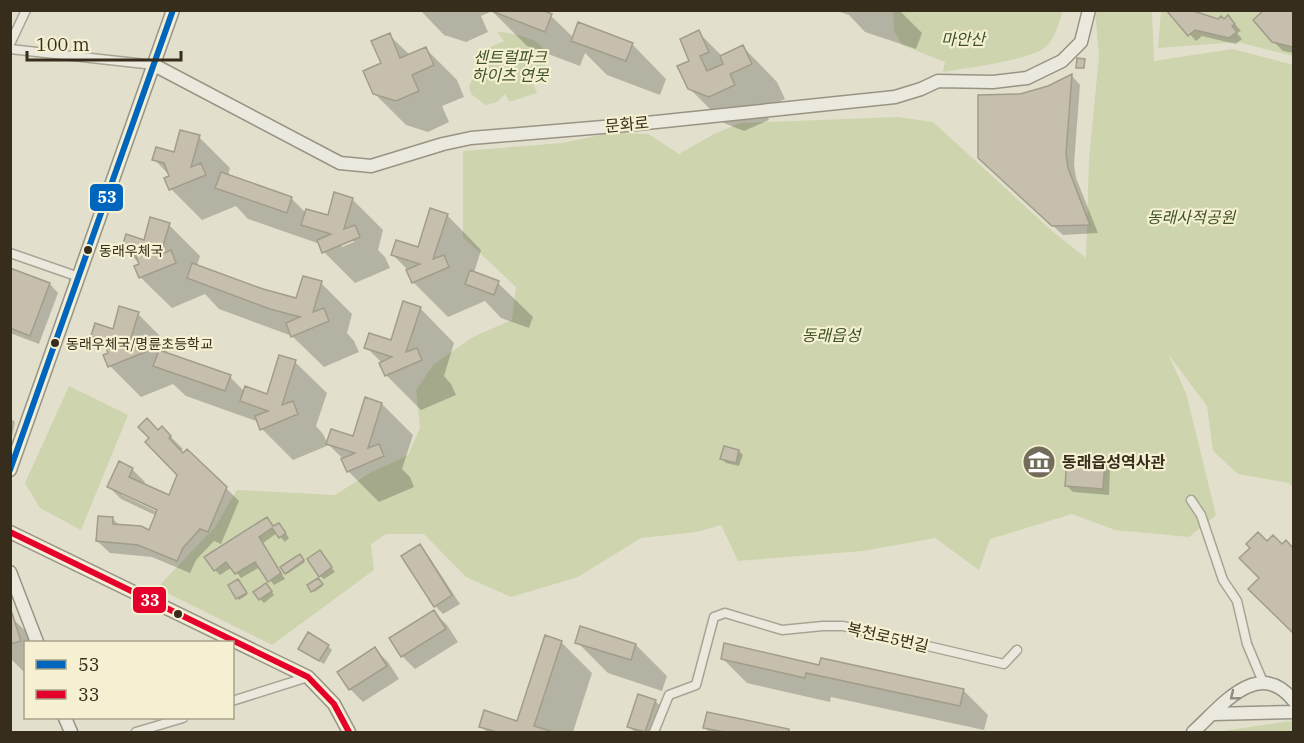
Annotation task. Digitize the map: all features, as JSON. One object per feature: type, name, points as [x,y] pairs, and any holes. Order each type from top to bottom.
[{"type":"street","points":[[10,44],[26,10]]},
{"type":"street","points":[[10,470],[173,10]]},
{"type":"street","name":"문화로","points":[[154,65],[340,163],[371,166],[471,138],[627,125],[895,97],[938,81],[993,82],[1027,78],[1062,61],[1081,42],[1089,10]]},
{"type":"street","points":[[10,49],[154,65]]},
{"type":"street","points":[[10,253],[79,277]]},
{"type":"street","points":[[1191,500],[1201,515],[1223,580],[1237,601],[1248,644],[1263,682]]},
{"type":"street","points":[[10,532],[308,677],[334,704],[349,732]]},
{"type":"street","points":[[10,572],[37,641]]},
{"type":"street","name":"복천로5번길","points":[[654,732],[669,695],[696,685],[714,617],[725,612],[782,630],[843,626],[1004,664],[1017,650]]},
{"type":"street","points":[[234,700],[308,677]]},
{"type":"street","points":[[1193,732],[1244,688],[1254,683],[1263,682],[1280,689],[1293,701]]},
{"type":"street","points":[[1213,714],[1293,712]]},
{"type":"street","points":[[136,732],[177,719]]},
{"type":"green space","name":"마안산","points":[[893,10],[1063,11],[1053,37],[1041,50],[1015,59],[943,72],[945,62],[902,45],[894,31]]},
{"type":"green space","name":"동래읍성","points":[[1095,11],[1152,11],[1154,61],[1233,49],[1293,65],[1293,488],[1289,483],[1238,474],[1213,451],[1207,406],[1168,354],[1186,393],[1216,515],[1189,537],[1115,530],[1072,514],[990,539],[979,570],[935,538],[863,551],[738,561],[721,525],[697,532],[641,538],[578,577],[511,597],[466,577],[424,534],[386,534],[371,544],[374,570],[272,645],[157,588],[215,527],[237,490],[335,495],[368,474],[408,455],[420,428],[416,390],[434,364],[473,337],[512,320],[516,287],[463,237],[463,151],[562,143],[610,133],[648,134],[679,154],[714,134],[740,123],[898,117],[933,122],[1052,231],[1086,258],[1089,159],[1099,56]]},
{"type":"green space","points":[[1161,11],[1293,11],[1293,56],[1238,42],[1158,48]]},
{"type":"green space","name":"센트럴파크 하이츠 연못","points":[[497,32],[521,36],[539,44],[543,51],[545,68],[544,74],[536,82],[532,81],[537,93],[512,101],[509,101],[505,94],[497,102],[486,105],[471,94],[469,86],[473,78],[483,72],[488,48],[504,41]]},
{"type":"green space","points":[[69,386],[128,415],[81,530],[40,508],[25,483]]},
{"type":"green space","points":[[1290,721],[1293,723],[1293,732],[1216,732]]},
{"type":"building","points":[[489,10],[542,10],[552,14],[545,32]]},
{"type":"building","points":[[1166,10],[1190,10],[1218,19],[1221,16],[1224,19],[1228,15],[1235,24],[1232,26],[1237,32],[1229,38],[1195,30],[1188,36]]},
{"type":"building","points":[[1264,10],[1293,10],[1293,47],[1272,42],[1253,20]]},
{"type":"building","points":[[578,22],[633,43],[626,61],[571,41]]},
{"type":"building","points":[[699,30],[709,52],[700,56],[707,71],[723,64],[720,56],[743,45],[752,64],[730,74],[735,85],[709,97],[688,89],[677,66],[689,61],[680,39]]},
{"type":"building","points":[[390,33],[400,58],[426,47],[434,65],[412,75],[419,91],[396,101],[373,94],[363,71],[381,63],[371,41]]},
{"type":"building","points":[[1077,58],[1085,59],[1084,68],[1076,68]]},
{"type":"building","points":[[1072,74],[1066,154],[1068,168],[1090,225],[1052,226],[978,158],[978,95],[1020,94],[1048,86]]},
{"type":"building","points":[[180,130],[200,135],[191,167],[201,163],[206,175],[169,190],[164,178],[169,176],[164,163],[152,160],[156,147],[174,152]]},
{"type":"building","points":[[221,172],[292,197],[287,213],[215,188]]},
{"type":"building","points":[[334,192],[353,198],[344,229],[355,225],[360,237],[322,253],[317,240],[331,234],[301,225],[306,209],[328,215]]},
{"type":"building","points":[[430,208],[448,214],[433,259],[444,255],[449,267],[412,283],[406,270],[420,264],[391,255],[396,240],[418,247]]},
{"type":"building","points":[[150,217],[170,223],[160,255],[171,250],[176,263],[139,278],[134,266],[139,264],[134,251],[122,247],[126,234],[144,240]]},
{"type":"building","points":[[192,263],[263,289],[296,298],[303,276],[322,281],[313,312],[324,308],[329,321],[291,337],[286,323],[300,317],[270,309],[187,278]]},
{"type":"building","points":[[10,268],[50,283],[30,336],[10,328]]},
{"type":"building","points":[[470,270],[499,281],[494,295],[465,284]]},
{"type":"building","points":[[403,301],[421,307],[406,352],[417,348],[422,360],[385,376],[379,363],[392,357],[364,348],[369,333],[391,340]]},
{"type":"building","points":[[119,306],[139,312],[129,344],[140,339],[145,352],[108,367],[103,355],[108,353],[103,340],[91,336],[95,323],[113,329]]},
{"type":"building","points":[[159,350],[231,375],[225,391],[153,366]]},
{"type":"building","points":[[279,355],[296,360],[282,405],[293,401],[298,414],[260,430],[255,416],[268,411],[240,401],[245,386],[267,394]]},
{"type":"building","points":[[365,397],[382,403],[368,448],[379,444],[384,456],[347,472],[341,459],[355,453],[326,444],[331,429],[353,436]]},
{"type":"building","points":[[147,418],[158,430],[162,426],[171,436],[169,438],[183,453],[187,449],[227,487],[208,532],[200,529],[183,548],[177,561],[138,545],[96,541],[98,516],[113,517],[113,524],[141,526],[149,530],[157,510],[107,487],[119,461],[133,468],[129,477],[169,495],[177,475],[145,442],[149,438],[138,427]]},
{"type":"building","points":[[724,446],[739,450],[736,463],[720,459]]},
{"type":"building","points":[[1067,458],[1105,461],[1103,489],[1065,486]]},
{"type":"building","points":[[267,517],[273,526],[279,523],[286,533],[279,538],[272,528],[259,537],[281,573],[268,582],[255,562],[235,574],[226,562],[214,571],[204,557]]},
{"type":"building","points":[[1258,532],[1267,541],[1273,535],[1282,544],[1286,540],[1293,548],[1293,633],[1248,589],[1259,578],[1239,558],[1250,548],[1246,544]]},
{"type":"building","points":[[420,544],[452,595],[434,607],[401,556]]},
{"type":"building","points":[[320,550],[332,567],[319,577],[307,559]]},
{"type":"building","points":[[300,554],[304,560],[285,574],[280,567]]},
{"type":"building","points":[[318,578],[323,584],[311,592],[307,585]]},
{"type":"building","points":[[238,579],[247,593],[236,599],[228,585]]},
{"type":"building","points":[[266,583],[272,591],[259,600],[253,592]]},
{"type":"building","points":[[434,610],[446,629],[401,657],[389,638]]},
{"type":"building","points":[[10,613],[12,613],[21,641],[10,644]]},
{"type":"building","points":[[580,626],[636,644],[631,660],[575,643]]},
{"type":"building","points":[[308,632],[329,645],[319,661],[298,649]]},
{"type":"building","points":[[545,635],[562,641],[534,726],[550,732],[497,732],[479,727],[484,710],[517,721]]},
{"type":"building","points":[[724,643],[819,665],[821,658],[964,689],[960,706],[806,673],[805,678],[721,659]]},
{"type":"building","points":[[375,647],[387,666],[349,690],[337,672]]},
{"type":"building","points":[[638,694],[656,700],[645,732],[627,727]]},
{"type":"building","points":[[707,712],[789,729],[789,732],[724,732],[703,728]]},
{"type":"transit line","name":"53","points":[[10,470],[173,10]]},
{"type":"transit line","name":"33","points":[[10,532],[308,677],[334,704],[349,732]]},
{"type":"place","name":"동래우체국","points":[[88,250]]},
{"type":"place","name":"동래우체국/명륜초등학교","points":[[55,343]]},
{"type":"place","name":"동래읍성역사관","points":[[1039,462]]},
{"type":"park label","name":"동래사적공원","points":[[1191,217]]}]
